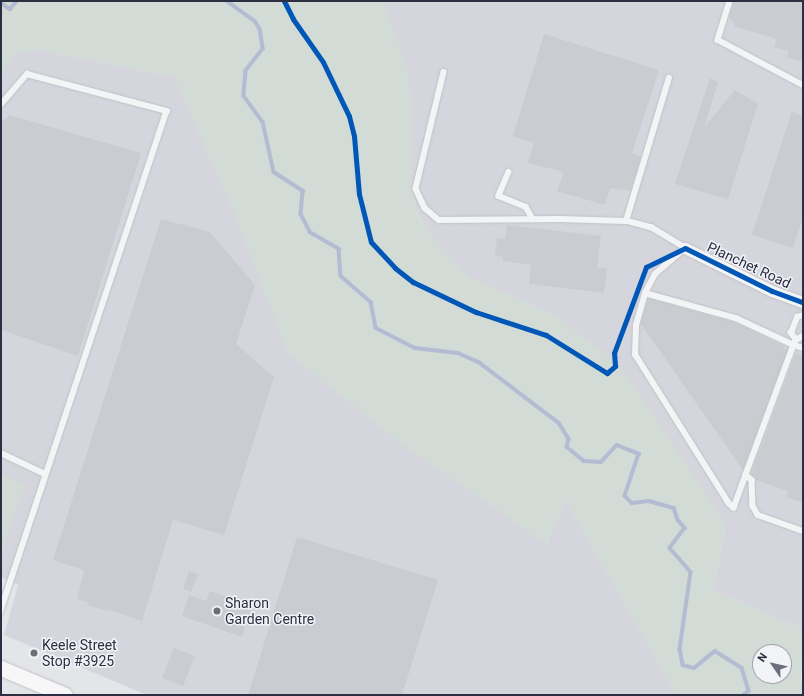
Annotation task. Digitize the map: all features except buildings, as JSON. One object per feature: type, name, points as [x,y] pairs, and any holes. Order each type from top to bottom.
[{"type":"main road","points":[[1,668],[65,695]]},
{"type":"street","name":"Planchet Road","points":[[685,248],[758,284],[803,302]]},
{"type":"lane","points":[[730,1],[718,40],[803,85]]},
{"type":"lane","points":[[444,72],[416,189],[424,208],[439,220],[534,219],[626,221],[652,228],[685,248],[656,274],[645,293],[636,325],[635,356],[729,504],[734,508],[795,343],[803,336]]},
{"type":"lane","points":[[1,104],[27,74],[167,111],[45,474],[1,611]]},
{"type":"lane","points":[[626,221],[669,78]]},
{"type":"lane","points":[[509,172],[500,196],[526,207],[534,219]]},
{"type":"lane","points":[[645,293],[736,318],[795,343],[803,348]]},
{"type":"lane","points":[[795,343],[791,333],[797,317],[803,315]]},
{"type":"lane","points":[[1,453],[45,474]]},
{"type":"lane","points":[[746,475],[752,480],[753,506],[758,515],[803,531]]},
{"type":"shaded area","points":[[1,1],[384,2],[407,69],[411,101],[411,182],[416,212],[434,240],[469,277],[558,317],[622,368],[726,525],[713,590],[803,629],[801,680],[803,695],[677,695],[565,499],[547,544],[400,443],[288,353],[230,203],[175,77],[35,49],[13,55],[1,76]]},
{"type":"shaded area","points":[[382,1],[803,1],[803,629],[713,590],[726,525],[558,317],[469,277],[434,240],[416,211],[411,182],[407,69]]},
{"type":"shaded area","points":[[35,49],[175,77],[230,203],[547,544],[565,499],[677,695],[147,695],[4,635],[18,585],[1,577],[1,553],[24,485],[1,475],[1,76],[13,55]]},
{"type":"shaded area","points":[[1,475],[25,485],[1,553]]},
{"type":"waterway","points":[[1,3],[10,9],[17,1]]},
{"type":"waterway","points":[[227,1],[255,21],[260,29],[263,49],[246,71],[244,96],[263,122],[274,172],[303,191],[301,214],[310,232],[339,249],[341,276],[371,302],[376,328],[415,348],[458,353],[480,363],[559,423],[569,439],[567,447],[584,461],[601,462],[617,445],[639,454],[625,496],[632,503],[649,501],[674,508],[678,520],[685,528],[670,548],[691,572],[680,649],[683,665],[694,668],[715,651],[742,668],[749,691],[744,695]]},
{"type":"cycle path","points":[[284,1],[293,19],[323,62],[349,116],[354,136],[359,194],[371,242],[395,268],[413,282],[476,312],[546,335],[607,373],[615,366],[614,353],[646,267],[685,248],[772,291],[803,302]]},
{"type":"place","name":"Sharon Garden Centre","points":[[217,611]]},
{"type":"place","name":"Keele Street Stop #3925","points":[[34,653]]}]
